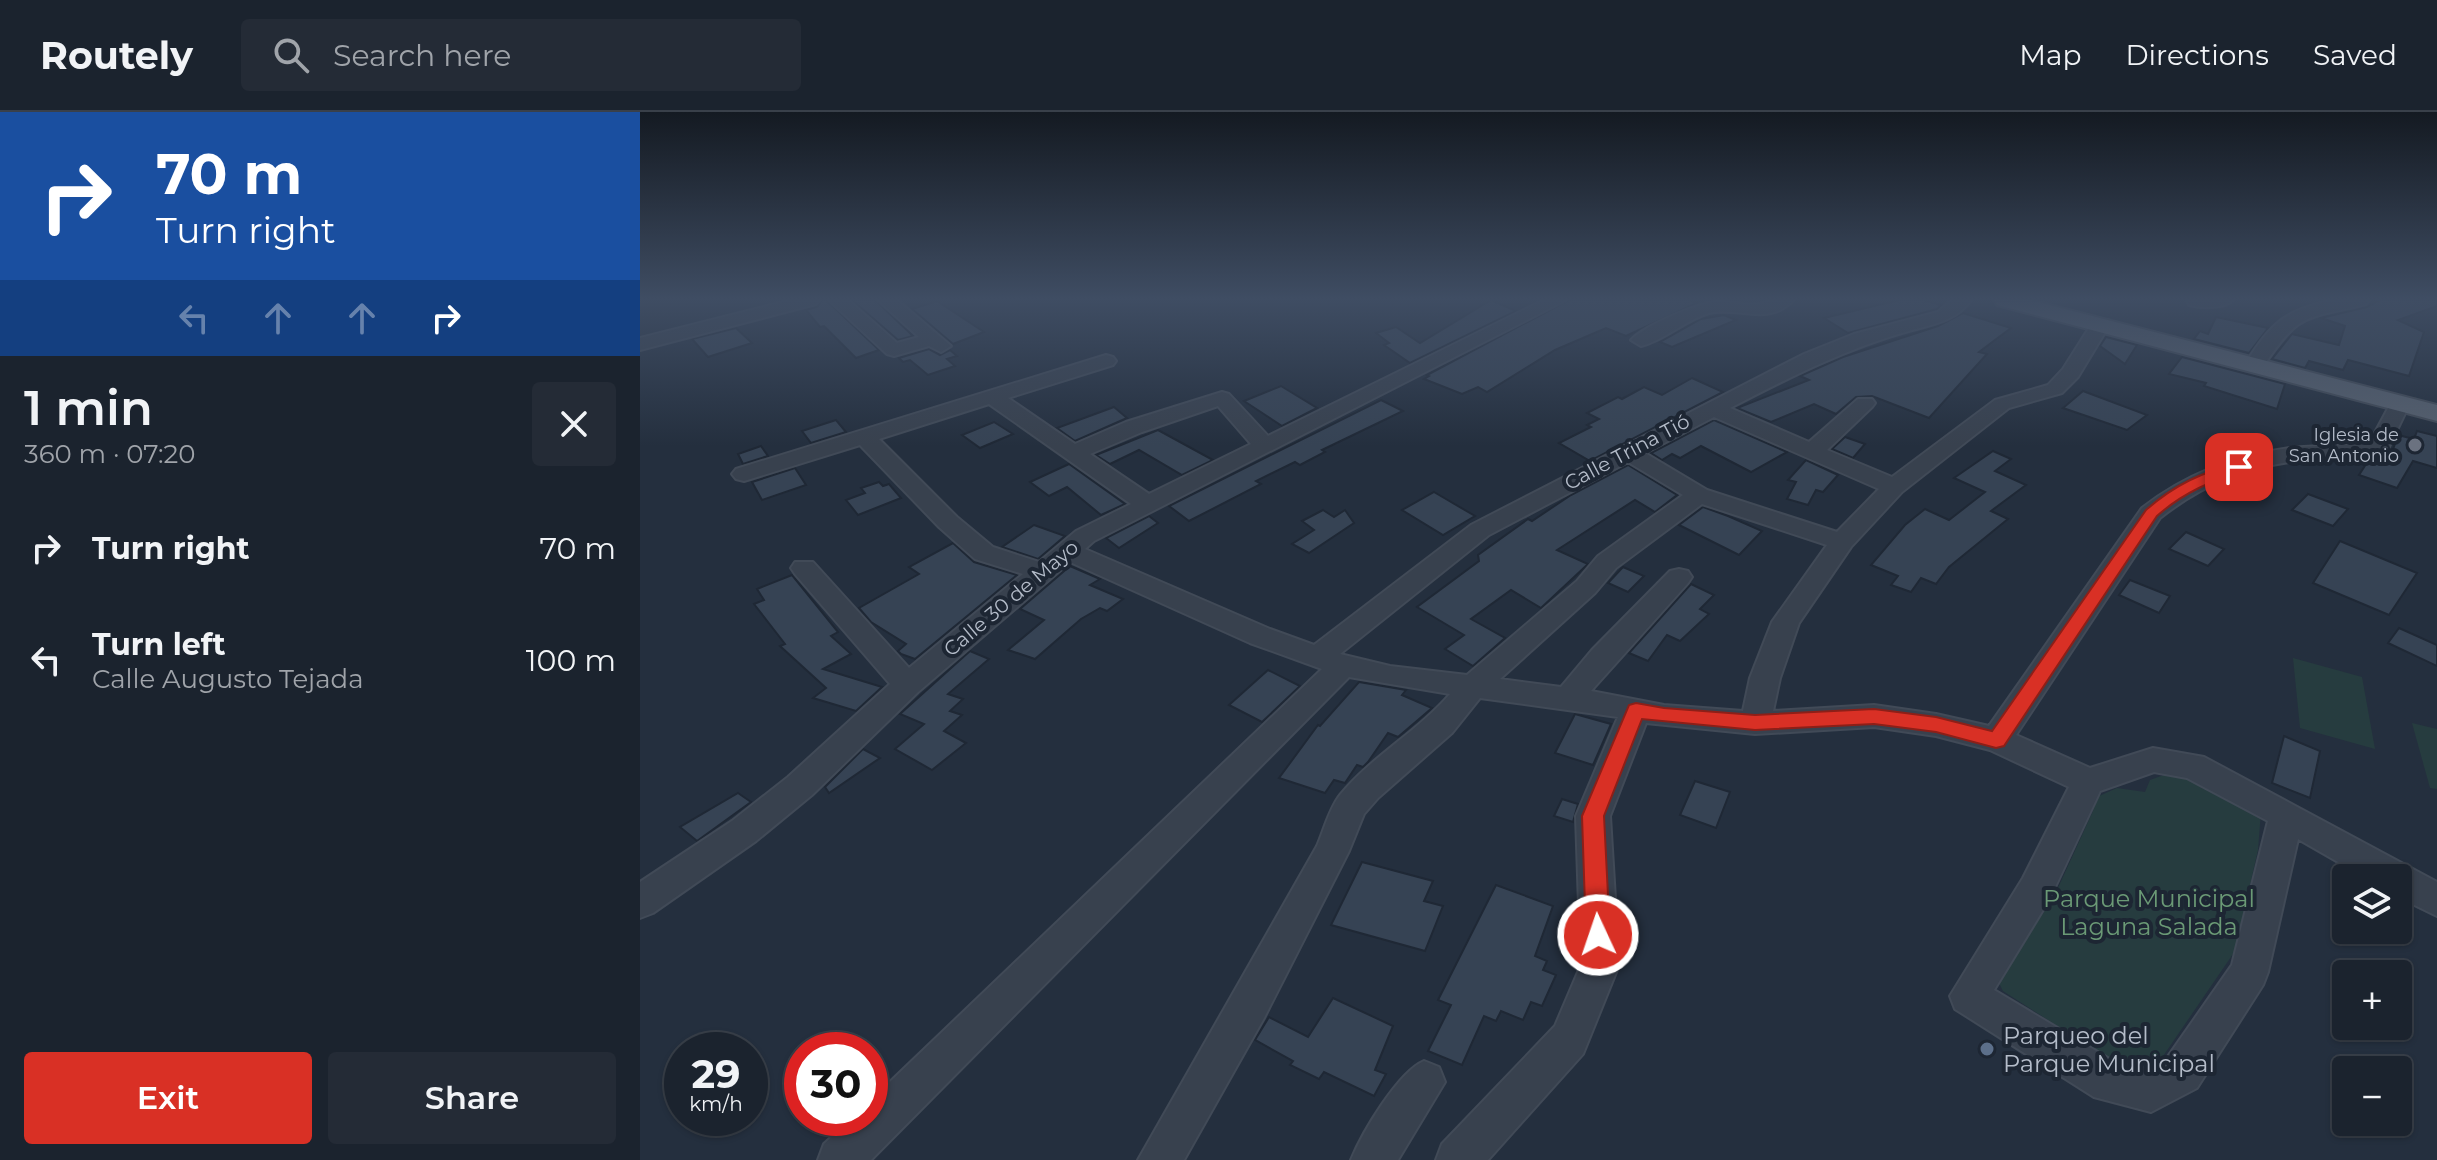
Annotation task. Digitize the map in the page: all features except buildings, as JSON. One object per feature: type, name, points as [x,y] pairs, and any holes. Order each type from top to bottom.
[{"type":"main road","points":[[2197,349],[2437,413]]},
{"type":"street","name":"Calle 30 de Mayo","points":[[640,902],[778,804],[908,685],[1065,550],[1146,503],[1458,349]]},
{"type":"street","name":"Calle Trina Tió","points":[[840,1160],[1331,661],[1480,530],[1711,408],[1832,349]]},
{"type":"street","points":[[1755,723],[1765,678],[1786,622],[1842,542],[1894,487],[2002,404],[2055,389],[2071,373],[2086,349]]},
{"type":"street","points":[[2255,364],[2264,349]]},
{"type":"street","points":[[744,474],[1106,361]]},
{"type":"street","points":[[993,397],[1146,503]]},
{"type":"street","points":[[1075,452],[1134,427],[1222,398],[1264,445]]},
{"type":"street","points":[[1812,452],[1865,403]]},
{"type":"street","points":[[1996,740],[2151,513],[2174,493],[2222,471],[2289,455],[2365,451],[2379,446],[2400,403]]},
{"type":"street","points":[[1711,408],[1894,487]]},
{"type":"street","points":[[866,438],[948,522],[984,553],[1041,571]]},
{"type":"street","points":[[1628,452],[1699,495],[1842,542]]},
{"type":"street","points":[[1160,1160],[1258,991],[1332,851],[1350,807],[1366,789],[1441,725],[1473,687],[1586,587],[1607,562],[1699,495]]},
{"type":"street","points":[[1065,550],[1260,636],[1331,661],[1473,687],[1664,716],[1755,723],[1874,716],[1936,725],[1996,740],[2037,756],[2088,782]]},
{"type":"street","points":[[804,568],[908,685]]},
{"type":"street","points":[[1568,699],[1602,657],[1679,577]]},
{"type":"street","points":[[1458,1160],[1569,1040],[1600,965],[1593,816],[1636,710]]},
{"type":"street","points":[[2286,817],[2249,972],[2182,1073],[2151,1091],[2109,1082],[1969,996],[2036,889],[2088,782],[2153,760],[2193,766],[2229,783],[2372,864]]},
{"type":"street","points":[[2412,886],[2437,900]]},
{"type":"street","points":[[1373,1160],[1424,1082]]},
{"type":"green space","points":[[2293,658],[2362,677],[2375,749],[2300,728]]},
{"type":"green space","points":[[2412,723],[2437,729],[2437,789],[2430,788]]},
{"type":"green space","name":"Parque Municipal Laguna Salada","points":[[2175,771],[2261,811],[2258,850],[2235,951],[2157,1065],[2146,1073],[2118,1065],[2003,991],[1997,979],[2053,899],[2097,797],[2117,788],[2145,792],[2150,780]]},
{"type":"place","name":"Iglesia de San Antonio","points":[[2415,445]]},
{"type":"place","name":"Parqueo del Parque Municipal","points":[[1987,1049]]},
{"type":"route","points":[[1598,935],[1593,816],[1636,710],[1664,716],[1755,723],[1874,716],[1936,725],[1996,740],[2151,513],[2174,493],[2193,482],[2239,467]]}]
